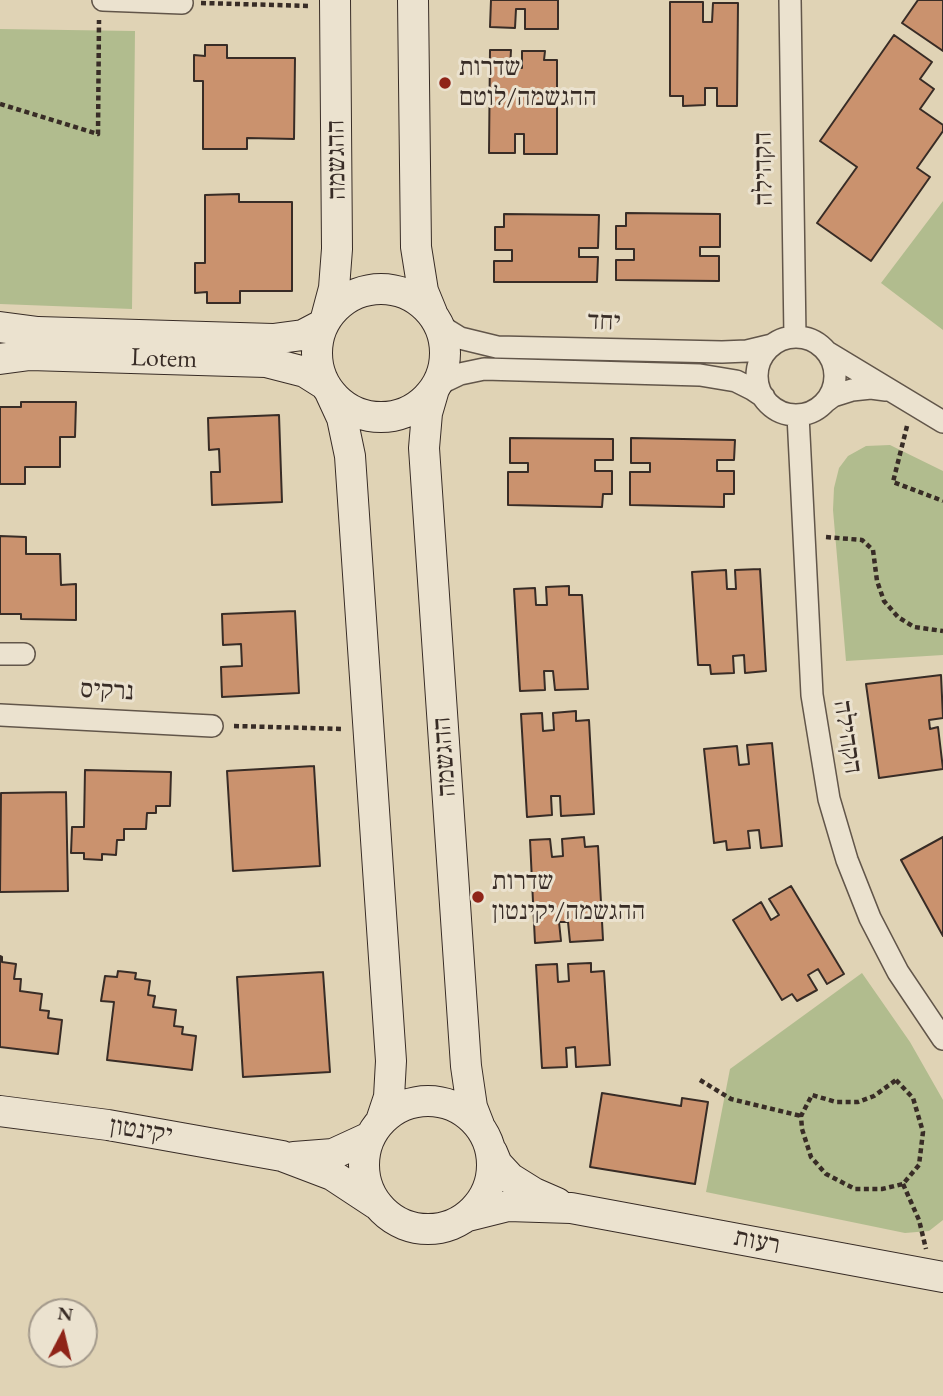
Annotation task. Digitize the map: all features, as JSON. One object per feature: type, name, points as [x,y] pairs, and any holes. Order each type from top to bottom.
[{"type":"street","points":[[327,388],[353,411],[383,417],[412,409],[435,387],[445,360],[444,340],[423,291],[416,247],[413,0]]},
{"type":"street","name":"הקהילה","points":[[790,0],[795,337]]},
{"type":"street","points":[[101,7],[182,3]]},
{"type":"street","name":"ההגשמה","points":[[324,321],[334,288],[337,249],[335,4]]},
{"type":"street","points":[[375,1129],[388,1114],[406,1105],[436,1101],[465,1112],[479,1125],[492,1152],[490,1183],[482,1202],[468,1216],[451,1226],[420,1229],[392,1218],[377,1205],[368,1188],[364,1168],[364,1157],[375,1129],[388,1103],[391,1067],[350,456],[342,418],[327,388],[316,355],[316,344],[324,321],[333,308],[349,296],[378,288],[408,294],[435,319]]},
{"type":"street","name":"יחד","points":[[435,319],[460,338],[498,347],[728,352],[772,345]]},
{"type":"street","name":"Lotem","points":[[0,327],[38,332],[273,339],[303,335],[324,321]]},
{"type":"street","points":[[889,391],[871,387],[858,388],[834,396],[816,410],[798,415],[779,411],[764,397],[758,383],[757,371],[761,359],[772,345],[795,337],[813,340],[827,352],[943,422]]},
{"type":"street","points":[[825,402],[834,387],[836,374],[827,352]]},
{"type":"street","name":"Lotem","points":[[0,359],[30,355],[266,362],[305,372],[327,388]]},
{"type":"street","name":"יחד","points":[[435,387],[460,374],[484,369],[700,375],[736,381],[764,397]]},
{"type":"street","name":"ההגשמה","points":[[435,387],[427,412],[424,448],[467,1073],[472,1107],[479,1125]]},
{"type":"street","name":"הקהילה","points":[[798,415],[812,695],[822,766],[837,830],[857,890],[883,945],[914,998],[943,1039]]},
{"type":"street","points":[[0,654],[24,654]]},
{"type":"street","name":"נרקיס","points":[[0,715],[212,726]]},
{"type":"street","name":"יקינטון","points":[[0,1111],[108,1125],[282,1156],[333,1154],[375,1129]]},
{"type":"street","name":"רעות","points":[[492,1152],[497,1164],[517,1183],[571,1208]]},
{"type":"street","name":"יקינטון","points":[[282,1156],[332,1175],[377,1205]]},
{"type":"street","name":"רעות","points":[[468,1216],[508,1206],[571,1208],[936,1276]]},
{"type":"path","points":[[182,3],[335,4]]},
{"type":"path","points":[[0,104],[98,134],[101,7]]},
{"type":"path","points":[[912,404],[893,482],[943,501]]},
{"type":"path","points":[[804,537],[849,537],[862,540],[873,550],[877,581],[884,601],[898,617],[914,628],[943,631]]},
{"type":"path","points":[[212,726],[368,730]]},
{"type":"path","points":[[700,1080],[732,1100],[801,1116]]},
{"type":"path","points":[[896,1080],[913,1098],[923,1132],[919,1166],[903,1184],[882,1189],[855,1189],[826,1174],[811,1157],[802,1129],[801,1116],[812,1096],[836,1102],[858,1102],[874,1096],[896,1080]]},
{"type":"path","points":[[903,1184],[926,1241],[936,1276]]},
{"type":"green space","points":[[0,29],[135,31],[132,309],[0,304]]},
{"type":"green space","points":[[943,201],[943,330],[881,283]]},
{"type":"green space","points":[[890,445],[943,471],[943,655],[846,661],[833,510],[834,488],[839,468],[848,456],[866,446]]},
{"type":"green space","points":[[862,973],[910,1042],[943,1100],[943,1220],[929,1231],[905,1233],[706,1192],[730,1069]]},
{"type":"building","points":[[491,0],[558,0],[558,29],[525,29],[525,9],[516,9],[515,28],[490,27]]},
{"type":"building","points":[[918,0],[943,0],[943,51],[902,23]]},
{"type":"building","points":[[670,2],[703,2],[703,22],[712,22],[713,3],[738,3],[737,106],[717,106],[717,88],[705,88],[705,105],[683,106],[683,96],[670,96]]},
{"type":"building","points":[[894,35],[932,62],[920,79],[934,89],[920,109],[943,125],[943,131],[917,168],[930,177],[871,261],[817,223],[857,167],[820,141]]},
{"type":"building","points":[[205,45],[227,45],[227,58],[295,58],[294,139],[247,138],[247,149],[203,149],[203,81],[194,81],[194,55],[205,56]]},
{"type":"building","points":[[490,50],[511,50],[510,68],[522,68],[522,51],[545,51],[544,60],[557,60],[557,154],[524,154],[524,134],[515,134],[515,153],[489,153]]},
{"type":"building","points":[[239,194],[239,202],[292,202],[292,291],[240,291],[240,303],[207,303],[207,292],[195,293],[195,263],[205,263],[205,195]]},
{"type":"building","points":[[626,213],[720,214],[720,247],[700,247],[700,256],[719,256],[719,281],[616,280],[616,260],[634,260],[634,249],[616,249],[616,226],[626,226]]},
{"type":"building","points":[[504,214],[599,215],[598,248],[579,248],[579,257],[598,257],[597,282],[494,282],[494,261],[512,261],[512,250],[495,250],[495,227],[504,227]]},
{"type":"building","points":[[21,402],[76,402],[75,437],[60,437],[60,467],[25,467],[25,484],[0,484],[0,407],[21,407]]},
{"type":"building","points":[[279,415],[282,502],[212,505],[211,472],[220,472],[219,449],[209,450],[208,418]]},
{"type":"building","points":[[510,438],[613,439],[613,460],[595,460],[595,471],[612,471],[612,494],[603,494],[602,507],[508,505],[508,472],[528,472],[528,463],[510,463]]},
{"type":"building","points":[[631,438],[735,440],[734,460],[717,460],[717,471],[734,471],[734,494],[724,494],[724,507],[630,505],[630,472],[650,472],[650,463],[631,463]]},
{"type":"building","points":[[0,536],[26,537],[26,554],[60,554],[61,585],[76,584],[76,620],[21,619],[21,614],[0,614]]},
{"type":"building","points":[[760,569],[766,671],[745,673],[744,655],[733,656],[734,673],[711,674],[710,665],[698,665],[692,572],[726,570],[727,589],[736,589],[735,570]]},
{"type":"building","points":[[569,586],[569,595],[582,595],[588,689],[555,690],[553,671],[544,671],[545,690],[520,691],[514,589],[535,588],[536,605],[547,605],[546,587]]},
{"type":"building","points":[[295,611],[299,693],[222,697],[221,667],[242,666],[241,644],[223,645],[222,614]]},
{"type":"building","points":[[941,675],[943,718],[929,720],[930,729],[938,727],[943,769],[879,778],[866,684]]},
{"type":"building","points":[[576,711],[576,721],[589,720],[594,814],[561,816],[560,796],[551,796],[552,815],[527,817],[521,714],[542,713],[543,731],[554,730],[553,713]]},
{"type":"building","points":[[772,743],[782,846],[761,848],[759,830],[748,831],[750,848],[727,850],[726,841],[714,843],[704,749],[737,746],[739,765],[749,764],[747,745]]},
{"type":"building","points":[[314,766],[320,866],[233,871],[227,771]]},
{"type":"building","points":[[85,770],[171,772],[170,806],[156,806],[156,813],[147,813],[146,829],[124,829],[124,840],[117,840],[116,855],[102,854],[102,860],[84,859],[84,853],[71,853],[72,827],[84,827]]},
{"type":"building","points":[[66,792],[68,891],[0,892],[1,793]]},
{"type":"building","points":[[584,837],[585,847],[598,846],[603,940],[570,942],[568,922],[559,922],[561,941],[535,943],[530,840],[550,839],[552,857],[563,856],[562,839]]},
{"type":"building","points":[[943,837],[943,936],[901,860]]},
{"type":"building","points":[[791,886],[844,974],[827,984],[818,969],[808,975],[817,990],[797,1001],[792,994],[782,1000],[733,920],[761,902],[771,920],[779,915],[769,899]]},
{"type":"building","points":[[0,956],[2,962],[16,964],[14,979],[21,979],[20,991],[42,994],[40,1010],[49,1011],[48,1018],[62,1020],[58,1054],[0,1047]]},
{"type":"building","points":[[591,963],[591,972],[604,971],[610,1065],[576,1067],[575,1047],[566,1048],[567,1067],[542,1068],[536,965],[557,964],[558,982],[569,981],[568,964]]},
{"type":"building","points":[[118,971],[136,973],[135,979],[150,981],[148,995],[155,996],[153,1007],[176,1010],[174,1026],[183,1027],[182,1034],[196,1036],[192,1070],[107,1060],[114,1002],[101,1001],[105,976],[117,977]]},
{"type":"building","points":[[323,972],[330,1072],[243,1077],[237,977]]},
{"type":"building","points":[[602,1093],[681,1106],[682,1098],[708,1102],[695,1184],[590,1167]]},
{"type":"place","name":"שדרות ההגשמה/לוטם","points":[[445,83]]},
{"type":"place","name":"שדרות ההגשמה/יקינטון","points":[[478,897]]}]
